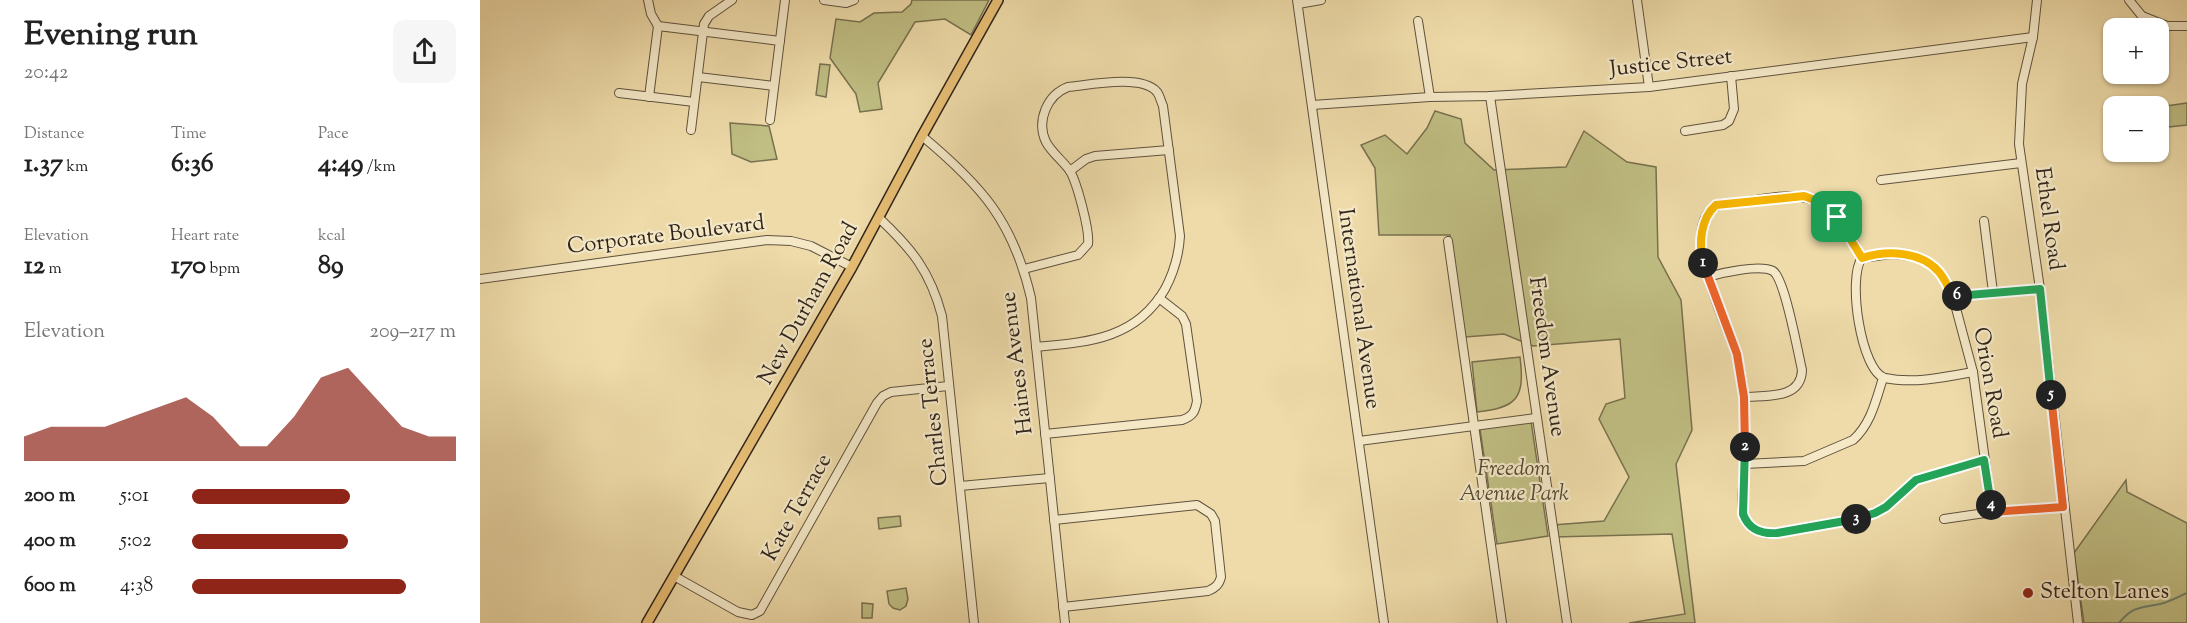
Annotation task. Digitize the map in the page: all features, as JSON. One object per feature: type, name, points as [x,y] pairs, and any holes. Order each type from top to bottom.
[{"type":"main road","name":"New Durham Road","points":[[647,623],[852,267],[998,0]]},
{"type":"street","points":[[648,0],[651,14],[658,26],[649,97]]},
{"type":"street","points":[[691,129],[706,20],[732,0]]},
{"type":"street","points":[[770,120],[785,0]]},
{"type":"street","points":[[824,0],[846,3],[854,0]]},
{"type":"street","points":[[1298,2],[1321,0]]},
{"type":"street","points":[[1637,0],[1649,87]]},
{"type":"street","name":"Ethel Road","points":[[2037,0],[2033,37],[2022,84],[2019,116],[2021,163],[2040,289],[2078,623]]},
{"type":"street","points":[[2129,0],[2142,16],[2167,26],[2187,26]]},
{"type":"street","name":"International Avenue","points":[[1298,2],[1384,623]]},
{"type":"street","points":[[1418,21],[1430,97]]},
{"type":"street","points":[[658,26],[780,41]]},
{"type":"street","name":"Justice Street","points":[[1311,105],[1649,87],[2033,37]]},
{"type":"street","points":[[1685,131],[1723,125],[1730,121],[1734,109],[1731,76]]},
{"type":"street","points":[[698,77],[774,86]]},
{"type":"street","points":[[1024,269],[1078,255],[1088,244],[1087,226],[1070,171],[1047,143],[1043,132],[1044,113],[1048,103],[1060,90],[1068,87],[1128,82],[1147,85],[1157,92],[1163,106],[1180,236],[1179,250],[1168,282],[1159,298],[1144,316],[1130,327],[1113,334],[1075,343],[1036,347]]},
{"type":"street","points":[[619,93],[694,102]]},
{"type":"street","name":"Freedom Avenue","points":[[1490,96],[1567,623]]},
{"type":"street","name":"Haines Avenue","points":[[922,136],[975,183],[994,208],[1010,235],[1024,269],[1031,298],[1065,623]]},
{"type":"street","points":[[1070,171],[1086,159],[1095,156],[1169,150]]},
{"type":"street","points":[[1881,180],[2021,163]]},
{"type":"street","points":[[1973,372],[1924,379],[1883,378],[1871,364],[1857,315],[1855,294],[1857,267],[1862,258],[1842,223],[1817,201],[1797,196],[1723,204],[1711,210],[1703,225],[1701,252],[1708,278],[1737,354],[1744,397],[1743,514],[1745,521],[1755,530],[1769,534],[1849,521],[1886,507],[1916,480],[1984,460]]},
{"type":"street","name":"Charles Terrace","points":[[879,218],[912,251],[929,276],[942,316],[974,623]]},
{"type":"street","points":[[1984,221],[1993,292]]},
{"type":"street","name":"Corporate Boulevard","points":[[480,279],[767,240],[791,241],[811,246],[852,267]]},
{"type":"street","points":[[1448,241],[1503,623]]},
{"type":"street","name":"Orion Road","points":[[1862,258],[1891,254],[1923,259],[1939,271],[1953,297],[1973,372],[1992,512]]},
{"type":"street","points":[[1708,278],[1727,272],[1767,269],[1777,276],[1783,291],[1802,370],[1800,382],[1794,390],[1786,393],[1744,397]]},
{"type":"street","points":[[1953,297],[2040,289]]},
{"type":"street","points":[[1045,434],[1182,420],[1191,417],[1197,401],[1186,324],[1182,316],[1159,298]]},
{"type":"street","points":[[1745,464],[1804,461],[1853,440],[1869,419],[1883,378]]},
{"type":"street","name":"Kate Terrace","points":[[674,576],[738,612],[752,615],[760,611],[877,403],[891,392],[948,386]]},
{"type":"street","points":[[1359,441],[1536,418]]},
{"type":"street","points":[[960,486],[1050,478]]},
{"type":"street","points":[[1054,520],[1201,506],[1211,514],[1215,521],[1221,577],[1215,588],[1208,591],[1063,607]]},
{"type":"street","points":[[1944,519],[1992,512],[2063,507]]},
{"type":"green space","points":[[912,0],[989,0],[971,35],[945,19],[915,22],[878,83],[882,109],[860,112],[856,94],[830,58],[836,19],[860,22],[874,13],[902,12]]},
{"type":"green space","points":[[820,64],[830,65],[826,97],[816,95]]},
{"type":"green space","points":[[2187,103],[2187,125],[2169,127],[2169,106]]},
{"type":"green space","points":[[1435,111],[1461,119],[1465,143],[1494,170],[1566,167],[1584,131],[1627,162],[1656,167],[1658,257],[1681,300],[1692,430],[1676,464],[1695,623],[1629,623],[1685,614],[1672,534],[1554,537],[1553,525],[1604,521],[1629,477],[1599,419],[1606,404],[1625,398],[1620,339],[1533,346],[1504,334],[1465,337],[1450,235],[1379,235],[1375,168],[1361,145],[1385,135],[1407,154],[1427,128]]},
{"type":"green space","points":[[730,123],[769,126],[777,159],[751,162],[732,154]]},
{"type":"green space","points":[[1520,357],[1521,382],[1516,398],[1502,407],[1477,412],[1472,362]]},
{"type":"green space","name":"Freedom Avenue Park","points":[[1531,421],[1548,536],[1497,544],[1480,429]]},
{"type":"green space","points":[[2126,480],[2127,492],[2187,523],[2187,623],[2084,623],[2074,553]]},
{"type":"green space","points":[[900,516],[901,526],[879,529],[878,518]]},
{"type":"green space","points":[[906,588],[908,599],[906,606],[900,610],[893,608],[889,604],[887,591]]},
{"type":"green space","points":[[862,603],[873,604],[872,618],[862,618]]},
{"type":"waterway","points":[[2119,623],[2128,613],[2137,609],[2163,603],[2187,593]]},
{"type":"place","name":"Stelton Lanes","points":[[2028,593]]},
{"type":"route","points":[[1797,196],[1817,201],[1837,217],[1862,258],[1904,254],[1923,259],[1939,271],[1953,297],[2040,289],[2063,507],[1992,512],[1984,460],[1916,480],[1886,507],[1849,521],[1769,534],[1755,530],[1745,521],[1743,514],[1744,397],[1741,374],[1737,354],[1702,259],[1703,225],[1706,217],[1716,205],[1797,196]]}]
